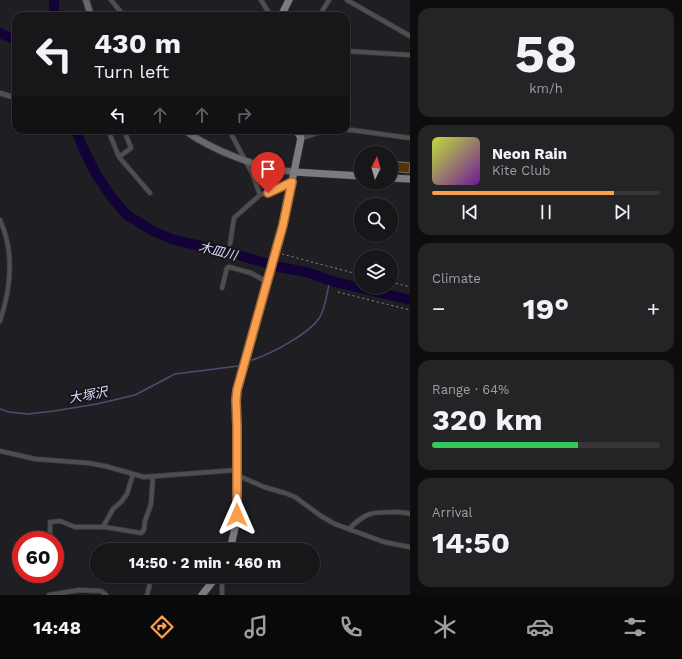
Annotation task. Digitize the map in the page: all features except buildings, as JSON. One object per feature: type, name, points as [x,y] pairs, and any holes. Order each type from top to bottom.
[{"type":"main road","points":[[86,0],[90,12]]},
{"type":"main road","points":[[283,12],[289,0]]},
{"type":"main road","points":[[191,134],[210,145],[269,167],[294,172],[354,176]]},
{"type":"main road","points":[[232,543],[236,522],[237,390],[275,254],[301,138],[298,134]]},
{"type":"main road","points":[[398,178],[410,179]]},
{"type":"main road","points":[[202,595],[212,583]]},
{"type":"street","points":[[111,0],[121,12]]},
{"type":"street","points":[[261,0],[268,12]]},
{"type":"street","points":[[322,12],[329,0]]},
{"type":"street","points":[[348,0],[410,36]]},
{"type":"street","points":[[350,51],[410,55]]},
{"type":"street","points":[[0,93],[12,97]]},
{"type":"street","points":[[350,130],[410,138]]},
{"type":"street","points":[[110,134],[119,158],[150,193]]},
{"type":"street","points":[[119,158],[131,148],[126,134]]},
{"type":"street","points":[[232,134],[252,173],[260,195]]},
{"type":"street","points":[[301,138],[314,134]]},
{"type":"street","points":[[230,244],[234,218],[260,195],[276,190],[292,182]]},
{"type":"street","points":[[0,220],[8,243],[10,264],[8,287],[0,321]]},
{"type":"street","points":[[222,288],[227,268],[229,267],[268,278]]},
{"type":"street","points":[[0,451],[35,459],[88,463],[105,466],[144,477],[237,472],[264,487],[296,497],[321,516],[335,524],[384,542],[410,547]]},
{"type":"street","points":[[103,527],[113,509],[127,494],[134,474]]},
{"type":"street","points":[[50,531],[50,522],[60,521],[75,527],[103,527],[141,533],[144,530],[144,521],[151,504],[153,476]]},
{"type":"street","points":[[349,529],[359,519],[370,514],[402,512],[410,514]]},
{"type":"street","points":[[148,595],[151,583]]},
{"type":"street","points":[[222,583],[222,595]]},
{"type":"street","points":[[49,595],[79,590],[101,591],[106,595]]},
{"type":"path","points":[[275,254],[354,273]]},
{"type":"path","points":[[398,284],[410,287]]},
{"type":"path","points":[[338,292],[410,310]]},
{"type":"waterway","name":"木皿川","points":[[54,0],[54,12]]},
{"type":"waterway","points":[[0,33],[12,38]]},
{"type":"waterway","name":"木皿川","points":[[78,134],[96,174],[113,199],[127,215],[153,231],[174,240],[228,252],[279,267],[306,272],[335,282],[410,300]]},
{"type":"waterway","points":[[252,360],[289,343],[315,323],[320,317],[324,308],[330,280]]},
{"type":"waterway","name":"大塚沢","points":[[0,409],[9,412],[28,414],[97,404],[135,395],[175,374],[238,366]]},
{"type":"route","points":[[237,515],[237,390],[283,225],[292,182],[268,193]]}]
